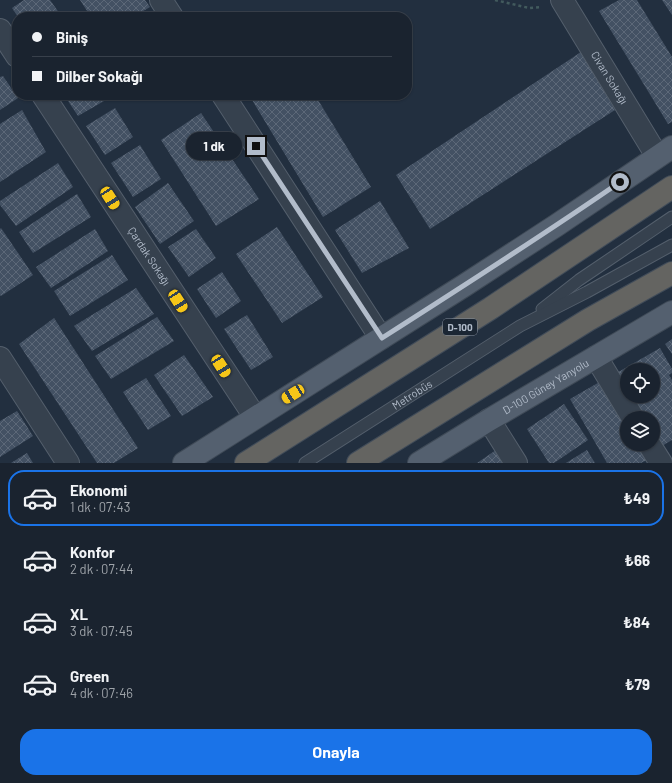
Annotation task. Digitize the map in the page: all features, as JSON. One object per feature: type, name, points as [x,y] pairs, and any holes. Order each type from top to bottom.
[{"type":"highway","name":"D-100","points":[[246,463],[491,308],[672,187]]},
{"type":"highway","points":[[358,463],[588,320],[672,273]]},
{"type":"main road","points":[[184,463],[544,234],[664,151]]},
{"type":"main road","name":"D-100 Güney Yanyolu","points":[[420,463],[489,420],[672,312]]},
{"type":"street","points":[[161,0],[169,12]]},
{"type":"street","name":"Civan Sokağı","points":[[555,2],[664,151]]},
{"type":"street","points":[[0,30],[12,48]]},
{"type":"street","name":"Çardak Sokağı","points":[[45,100],[255,417]]},
{"type":"street","points":[[226,100],[382,338]]},
{"type":"street","points":[[596,357],[629,411]]},
{"type":"street","points":[[0,358],[68,463]]},
{"type":"street","points":[[489,420],[516,463]]},
{"type":"street","points":[[653,451],[661,463]]},
{"type":"lane","name":"Metrobüs","points":[[305,463],[520,326],[579,280],[672,217]]},
{"type":"lane","name":"Metrobüs","points":[[520,326],[587,292],[672,245]]},
{"type":"path","points":[[495,0],[528,8],[543,7],[555,2]]},
{"type":"building","points":[[24,0],[50,0],[58,12],[15,12],[12,8]]},
{"type":"building","points":[[80,0],[145,0],[150,7],[142,12],[88,12]]},
{"type":"building","points":[[619,0],[637,0],[672,57],[672,122],[668,124],[599,11]]},
{"type":"building","points":[[662,0],[672,0],[672,15]]},
{"type":"building","points":[[581,52],[615,110],[430,229],[396,175]]},
{"type":"building","points":[[3,76],[12,89],[12,100],[15,100],[0,110],[0,77]]},
{"type":"building","points":[[67,100],[106,100],[78,116]]},
{"type":"building","points":[[252,100],[318,100],[371,187],[323,217]]},
{"type":"building","points":[[115,108],[133,137],[105,155],[86,126]]},
{"type":"building","points":[[22,110],[46,152],[0,182],[0,124]]},
{"type":"building","points":[[201,113],[259,199],[216,226],[161,140]]},
{"type":"building","points":[[140,145],[161,179],[133,197],[111,163]]},
{"type":"building","points":[[58,163],[73,187],[16,226],[0,205],[0,201]]},
{"type":"building","points":[[168,183],[194,221],[160,244],[135,207]]},
{"type":"building","points":[[77,194],[91,217],[33,253],[19,232]]},
{"type":"building","points":[[380,201],[409,248],[362,273],[335,230]]},
{"type":"building","points":[[277,227],[323,297],[282,323],[236,254]]},
{"type":"building","points":[[1,228],[33,275],[1,296],[0,229]]},
{"type":"building","points":[[95,229],[108,251],[51,288],[36,267]]},
{"type":"building","points":[[196,229],[216,258],[189,277],[168,247]]},
{"type":"building","points":[[112,255],[128,280],[70,316],[54,291]]},
{"type":"building","points":[[222,272],[241,301],[216,318],[197,289]]},
{"type":"building","points":[[136,288],[154,314],[92,351],[74,326]]},
{"type":"building","points":[[247,315],[273,357],[251,370],[224,329]]},
{"type":"building","points":[[157,317],[174,341],[111,379],[95,356]]},
{"type":"building","points":[[54,318],[138,448],[114,463],[97,463],[19,344]]},
{"type":"building","points":[[672,339],[672,354],[665,344]]},
{"type":"building","points":[[660,348],[672,369],[672,373],[669,375],[672,380],[672,440],[660,447],[660,411],[636,411],[631,403],[660,403],[660,363],[634,363]]},
{"type":"building","points":[[184,355],[213,397],[182,416],[154,375]]},
{"type":"building","points":[[620,371],[620,383],[615,374]]},
{"type":"building","points":[[146,378],[171,416],[148,430],[123,392]]},
{"type":"building","points":[[603,380],[621,411],[620,451],[644,451],[649,459],[641,463],[607,463],[570,399]]},
{"type":"building","points":[[564,404],[588,440],[554,463],[549,463],[527,429]]},
{"type":"building","points":[[17,411],[33,436],[0,457],[0,421]]},
{"type":"building","points":[[499,448],[509,463],[477,463]]},
{"type":"building","points":[[587,450],[595,463],[566,463]]},
{"type":"building","points":[[27,453],[33,463],[11,463]]},
{"type":"route","points":[[256,146],[382,338],[466,285],[620,182]]}]
